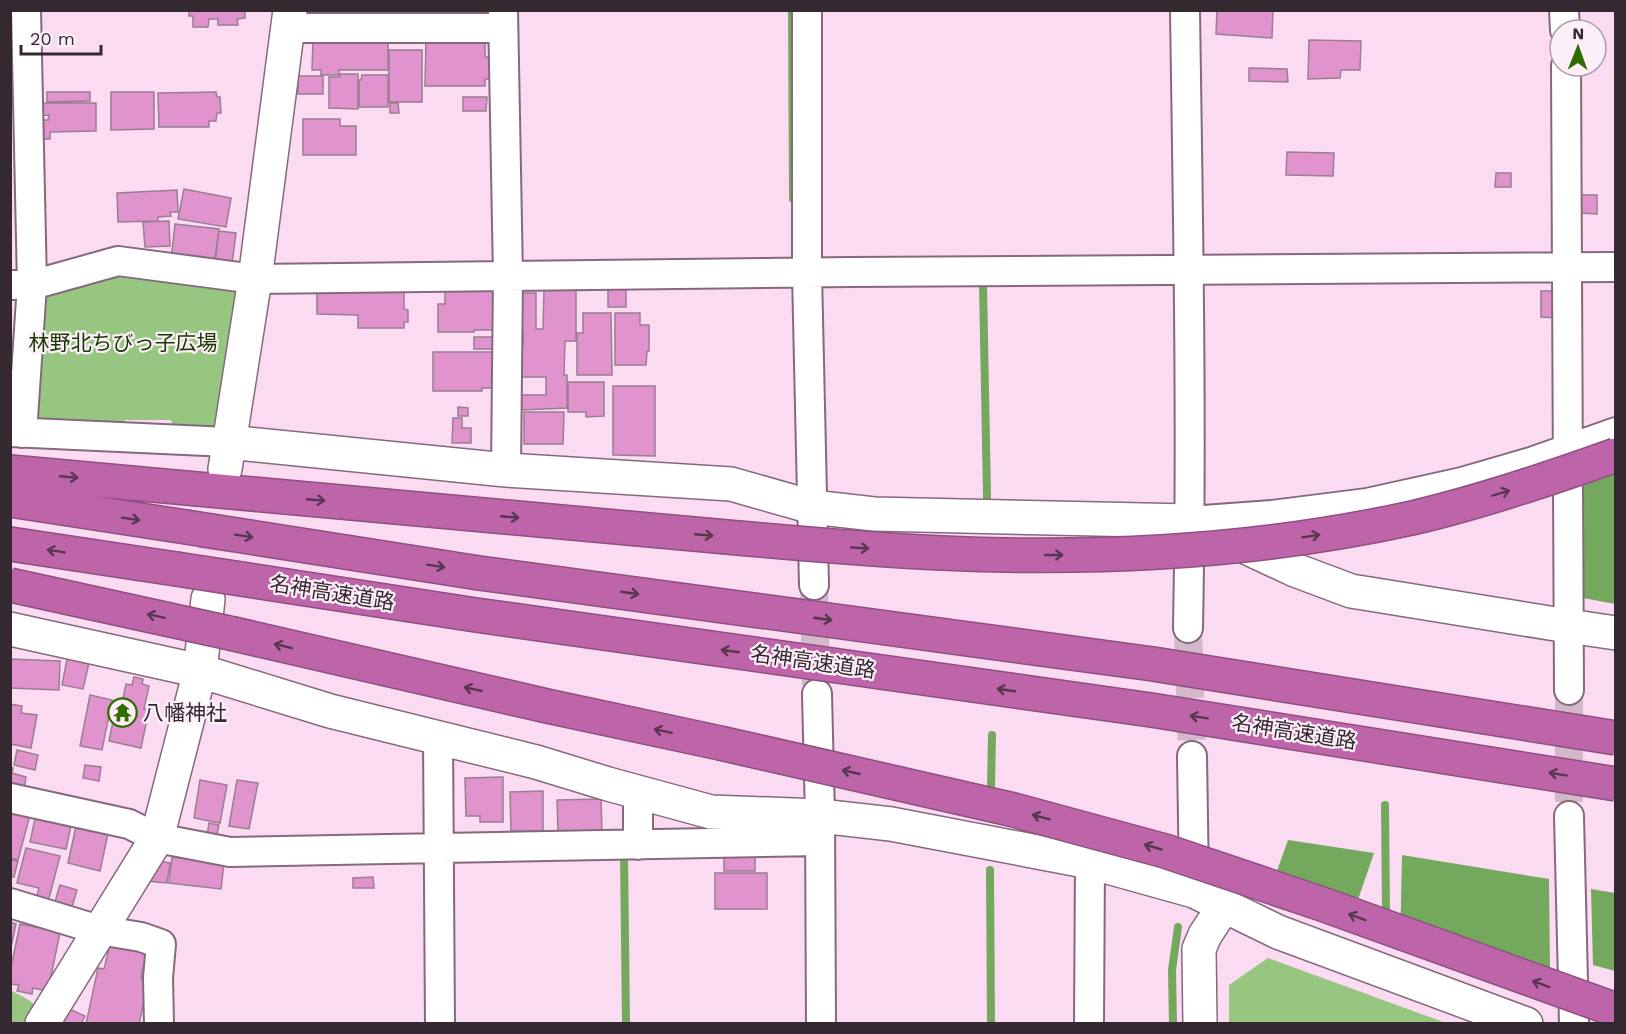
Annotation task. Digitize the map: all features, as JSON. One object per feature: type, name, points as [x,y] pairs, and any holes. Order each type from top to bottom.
[{"type":"highway","points":[[10,472],[738,538],[940,553],[1074,555],[1204,549],[1274,542],[1343,531],[1412,518],[1512,490],[1616,455]]},
{"type":"highway","name":"名神高速道路","points":[[10,500],[479,573],[1153,664],[1616,738]]},
{"type":"highway","name":"名神高速道路","points":[[10,544],[488,616],[1151,710],[1616,783]]},
{"type":"highway","points":[[10,585],[1004,807],[1165,851],[1323,904],[1616,1010]]},
{"type":"street","points":[[26,10],[16,432],[226,455],[732,484],[812,507],[874,514],[1190,522],[1367,503],[1462,482],[1531,462],[1616,432]]},
{"type":"street","points":[[807,10],[807,273],[814,585]]},
{"type":"street","points":[[1185,10],[1189,270],[1188,628]]},
{"type":"street","points":[[226,455],[255,279],[289,19],[503,19],[508,277],[506,470]]},
{"type":"street","points":[[1566,78],[1569,690]]},
{"type":"street","points":[[21,285],[118,261],[255,279],[1616,267]]},
{"type":"street","points":[[1567,482],[1616,464]]},
{"type":"street","points":[[1190,522],[1294,570],[1351,591],[1616,633]]},
{"type":"street","points":[[42,1023],[157,838],[200,671],[208,599]]},
{"type":"street","points":[[10,629],[200,671],[330,711],[536,762],[711,812],[820,828]]},
{"type":"street","points":[[817,694],[820,1023]]},
{"type":"street","points":[[438,738],[440,1023]]},
{"type":"street","points":[[1192,756],[1194,891]]},
{"type":"street","points":[[638,792],[638,845]]},
{"type":"street","points":[[10,798],[129,824],[157,838],[230,852],[638,845],[820,828],[891,824],[1090,862],[1194,891],[1278,932],[1526,1023]]},
{"type":"street","points":[[1569,816],[1574,1023]]},
{"type":"street","points":[[1089,1023],[1090,862]]},
{"type":"street","points":[[10,903],[99,930],[141,937],[161,944],[158,978],[159,1023]]},
{"type":"street","points":[[1200,1023],[1199,950],[1205,935],[1224,906]]},
{"type":"green space","name":"林野北ちびっ子広場","points":[[117,266],[249,283],[218,431],[173,427],[171,420],[125,420],[120,430],[31,418],[35,288]]},
{"type":"green space","points":[[1268,958],[1446,1023],[1229,1023],[1229,985]]},
{"type":"green space","points":[[10,990],[36,1006],[28,1023],[11,1023]]},
{"type":"shaded area","points":[[1615,471],[1615,604],[1578,597],[1577,487]]},
{"type":"shaded area","points":[[1288,840],[1374,853],[1350,923],[1269,893]]},
{"type":"shaded area","points":[[1402,855],[1549,879],[1550,971],[1490,949],[1477,979],[1400,950]]},
{"type":"shaded area","points":[[1591,889],[1615,893],[1615,971],[1593,965]]},
{"type":"building","points":[[189,10],[245,10],[245,18],[237,19],[238,25],[218,25],[218,19],[209,19],[208,27],[193,27],[193,16],[189,16]]},
{"type":"building","points":[[313,10],[332,10],[332,15],[313,14]]},
{"type":"building","points":[[1217,10],[1273,10],[1272,38],[1216,34]]},
{"type":"building","points":[[313,39],[388,39],[388,70],[339,70],[339,75],[321,75],[321,70],[312,70]]},
{"type":"building","points":[[426,39],[485,39],[485,57],[493,57],[493,79],[485,79],[485,86],[425,86]]},
{"type":"building","points":[[1309,40],[1361,41],[1360,70],[1341,70],[1340,78],[1308,79]]},
{"type":"building","points":[[389,50],[422,50],[422,102],[389,102]]},
{"type":"building","points":[[1249,68],[1287,69],[1288,82],[1249,81]]},
{"type":"building","points":[[340,74],[358,74],[358,109],[329,108],[329,77],[340,77]]},
{"type":"building","points":[[362,75],[388,75],[388,107],[359,107],[359,80]]},
{"type":"building","points":[[298,76],[323,76],[323,94],[298,94]]},
{"type":"building","points":[[47,92],[90,92],[90,101],[47,102]]},
{"type":"building","points":[[111,92],[154,92],[154,129],[111,130]]},
{"type":"building","points":[[216,92],[217,97],[220,97],[221,113],[217,113],[216,121],[209,121],[209,127],[159,127],[158,93]]},
{"type":"building","points":[[463,97],[487,97],[486,111],[463,111]]},
{"type":"building","points":[[40,103],[96,103],[96,131],[50,132],[50,139],[41,139],[40,120],[48,120],[49,115],[40,116]]},
{"type":"building","points":[[390,103],[398,103],[399,113],[390,113]]},
{"type":"building","points":[[303,119],[340,119],[340,126],[356,126],[356,155],[303,155]]},
{"type":"building","points":[[1287,152],[1334,153],[1333,176],[1286,175]]},
{"type":"building","points":[[1496,173],[1511,173],[1511,187],[1495,187]]},
{"type":"building","points":[[184,189],[231,198],[226,227],[178,219]]},
{"type":"building","points":[[177,190],[178,212],[170,212],[171,216],[158,217],[158,221],[118,222],[117,193]]},
{"type":"building","points":[[1579,195],[1597,195],[1597,214],[1579,213]]},
{"type":"building","points":[[169,221],[170,246],[145,247],[143,222]]},
{"type":"building","points":[[175,224],[219,229],[214,265],[171,260]]},
{"type":"building","points":[[219,231],[236,233],[232,264],[215,262]]},
{"type":"building","points":[[317,288],[404,289],[404,309],[408,310],[408,322],[404,322],[404,328],[358,328],[358,315],[317,314]]},
{"type":"building","points":[[608,288],[626,288],[626,307],[608,307]]},
{"type":"building","points":[[445,289],[493,289],[493,330],[438,332],[438,304],[445,304]]},
{"type":"building","points":[[544,289],[576,289],[576,341],[565,341],[564,375],[567,375],[567,408],[521,410],[521,395],[546,395],[546,377],[516,377],[517,346],[523,345],[523,332],[519,332],[519,293],[536,293],[536,329],[543,329]]},
{"type":"building","points":[[1541,291],[1556,291],[1556,318],[1541,317]]},
{"type":"building","points":[[583,313],[611,313],[612,375],[577,375],[577,333],[583,333]]},
{"type":"building","points":[[615,313],[640,313],[640,325],[649,325],[649,351],[647,351],[646,365],[615,365]]},
{"type":"building","points":[[474,337],[494,337],[494,349],[474,349]]},
{"type":"building","points":[[433,352],[494,352],[494,388],[482,388],[482,391],[433,391]]},
{"type":"building","points":[[568,382],[604,382],[604,416],[586,417],[586,412],[568,412]]},
{"type":"building","points":[[613,386],[655,386],[655,456],[613,455]]},
{"type":"building","points":[[458,407],[468,408],[468,416],[458,416]]},
{"type":"building","points":[[524,412],[564,412],[563,444],[524,444]]},
{"type":"building","points":[[453,418],[462,418],[462,428],[471,428],[471,443],[452,443]]},
{"type":"building","points":[[10,659],[60,661],[59,690],[10,688]]},
{"type":"building","points":[[67,659],[89,663],[83,689],[62,685]]},
{"type":"building","points":[[134,677],[143,679],[142,684],[149,686],[144,709],[149,710],[141,748],[109,741],[116,707],[121,708],[126,684],[132,685]]},
{"type":"building","points":[[90,695],[112,700],[102,750],[80,746]]},
{"type":"building","points":[[10,704],[22,706],[21,713],[37,715],[31,748],[10,744]]},
{"type":"building","points":[[17,750],[38,755],[35,770],[14,765]]},
{"type":"building","points":[[85,765],[101,767],[99,781],[83,778]]},
{"type":"building","points":[[10,767],[13,768],[12,773],[26,777],[24,789],[10,786]]},
{"type":"building","points":[[503,777],[503,822],[480,822],[480,816],[466,816],[465,778]]},
{"type":"building","points":[[200,780],[227,785],[220,823],[194,818]]},
{"type":"building","points":[[237,780],[258,783],[249,829],[229,826]]},
{"type":"building","points":[[543,791],[543,831],[511,831],[510,792]]},
{"type":"building","points":[[601,799],[602,831],[558,832],[557,800]]},
{"type":"building","points":[[10,810],[30,815],[18,860],[10,858]]},
{"type":"building","points":[[36,814],[72,821],[66,849],[30,842]]},
{"type":"building","points":[[77,822],[109,829],[100,871],[68,863]]},
{"type":"building","points":[[209,823],[219,825],[216,838],[207,836]]},
{"type":"building","points":[[26,848],[60,856],[48,902],[36,899],[39,888],[17,883]]},
{"type":"building","points":[[724,853],[755,853],[755,871],[724,871]]},
{"type":"building","points":[[172,857],[224,863],[221,889],[169,883]]},
{"type":"building","points":[[10,860],[18,861],[14,877],[10,877]]},
{"type":"building","points":[[157,861],[170,863],[167,883],[147,881]]},
{"type":"building","points":[[715,873],[767,873],[767,909],[715,909]]},
{"type":"building","points":[[373,877],[374,888],[353,888],[353,878]]},
{"type":"building","points":[[60,885],[77,890],[71,910],[54,905]]},
{"type":"building","points":[[10,922],[16,924],[10,952]]},
{"type":"building","points":[[20,924],[60,932],[48,991],[33,988],[32,994],[17,991],[19,985],[10,984],[10,972]]},
{"type":"building","points":[[111,941],[147,949],[141,978],[149,979],[139,1024],[86,1024],[98,968],[104,969]]},
{"type":"building","points":[[67,1008],[85,1016],[81,1024],[61,1024]]},
{"type":"waterway","points":[[792,10],[793,199]]},
{"type":"waterway","points":[[983,283],[987,497]]},
{"type":"waterway","points":[[991,790],[992,735]]},
{"type":"waterway","points":[[1385,805],[1386,915]]},
{"type":"waterway","points":[[624,854],[626,1024]]},
{"type":"waterway","points":[[990,870],[991,1024]]},
{"type":"waterway","points":[[1173,1024],[1172,970],[1178,927]]},
{"type":"tunnel","points":[[208,599],[225,469]]},
{"type":"tunnel","points":[[814,585],[816,685]]},
{"type":"tunnel","points":[[1188,628],[1192,756]]},
{"type":"tunnel","points":[[1569,690],[1569,816]]},
{"type":"place","name":"八幡神社","points":[[122,713]]}]
